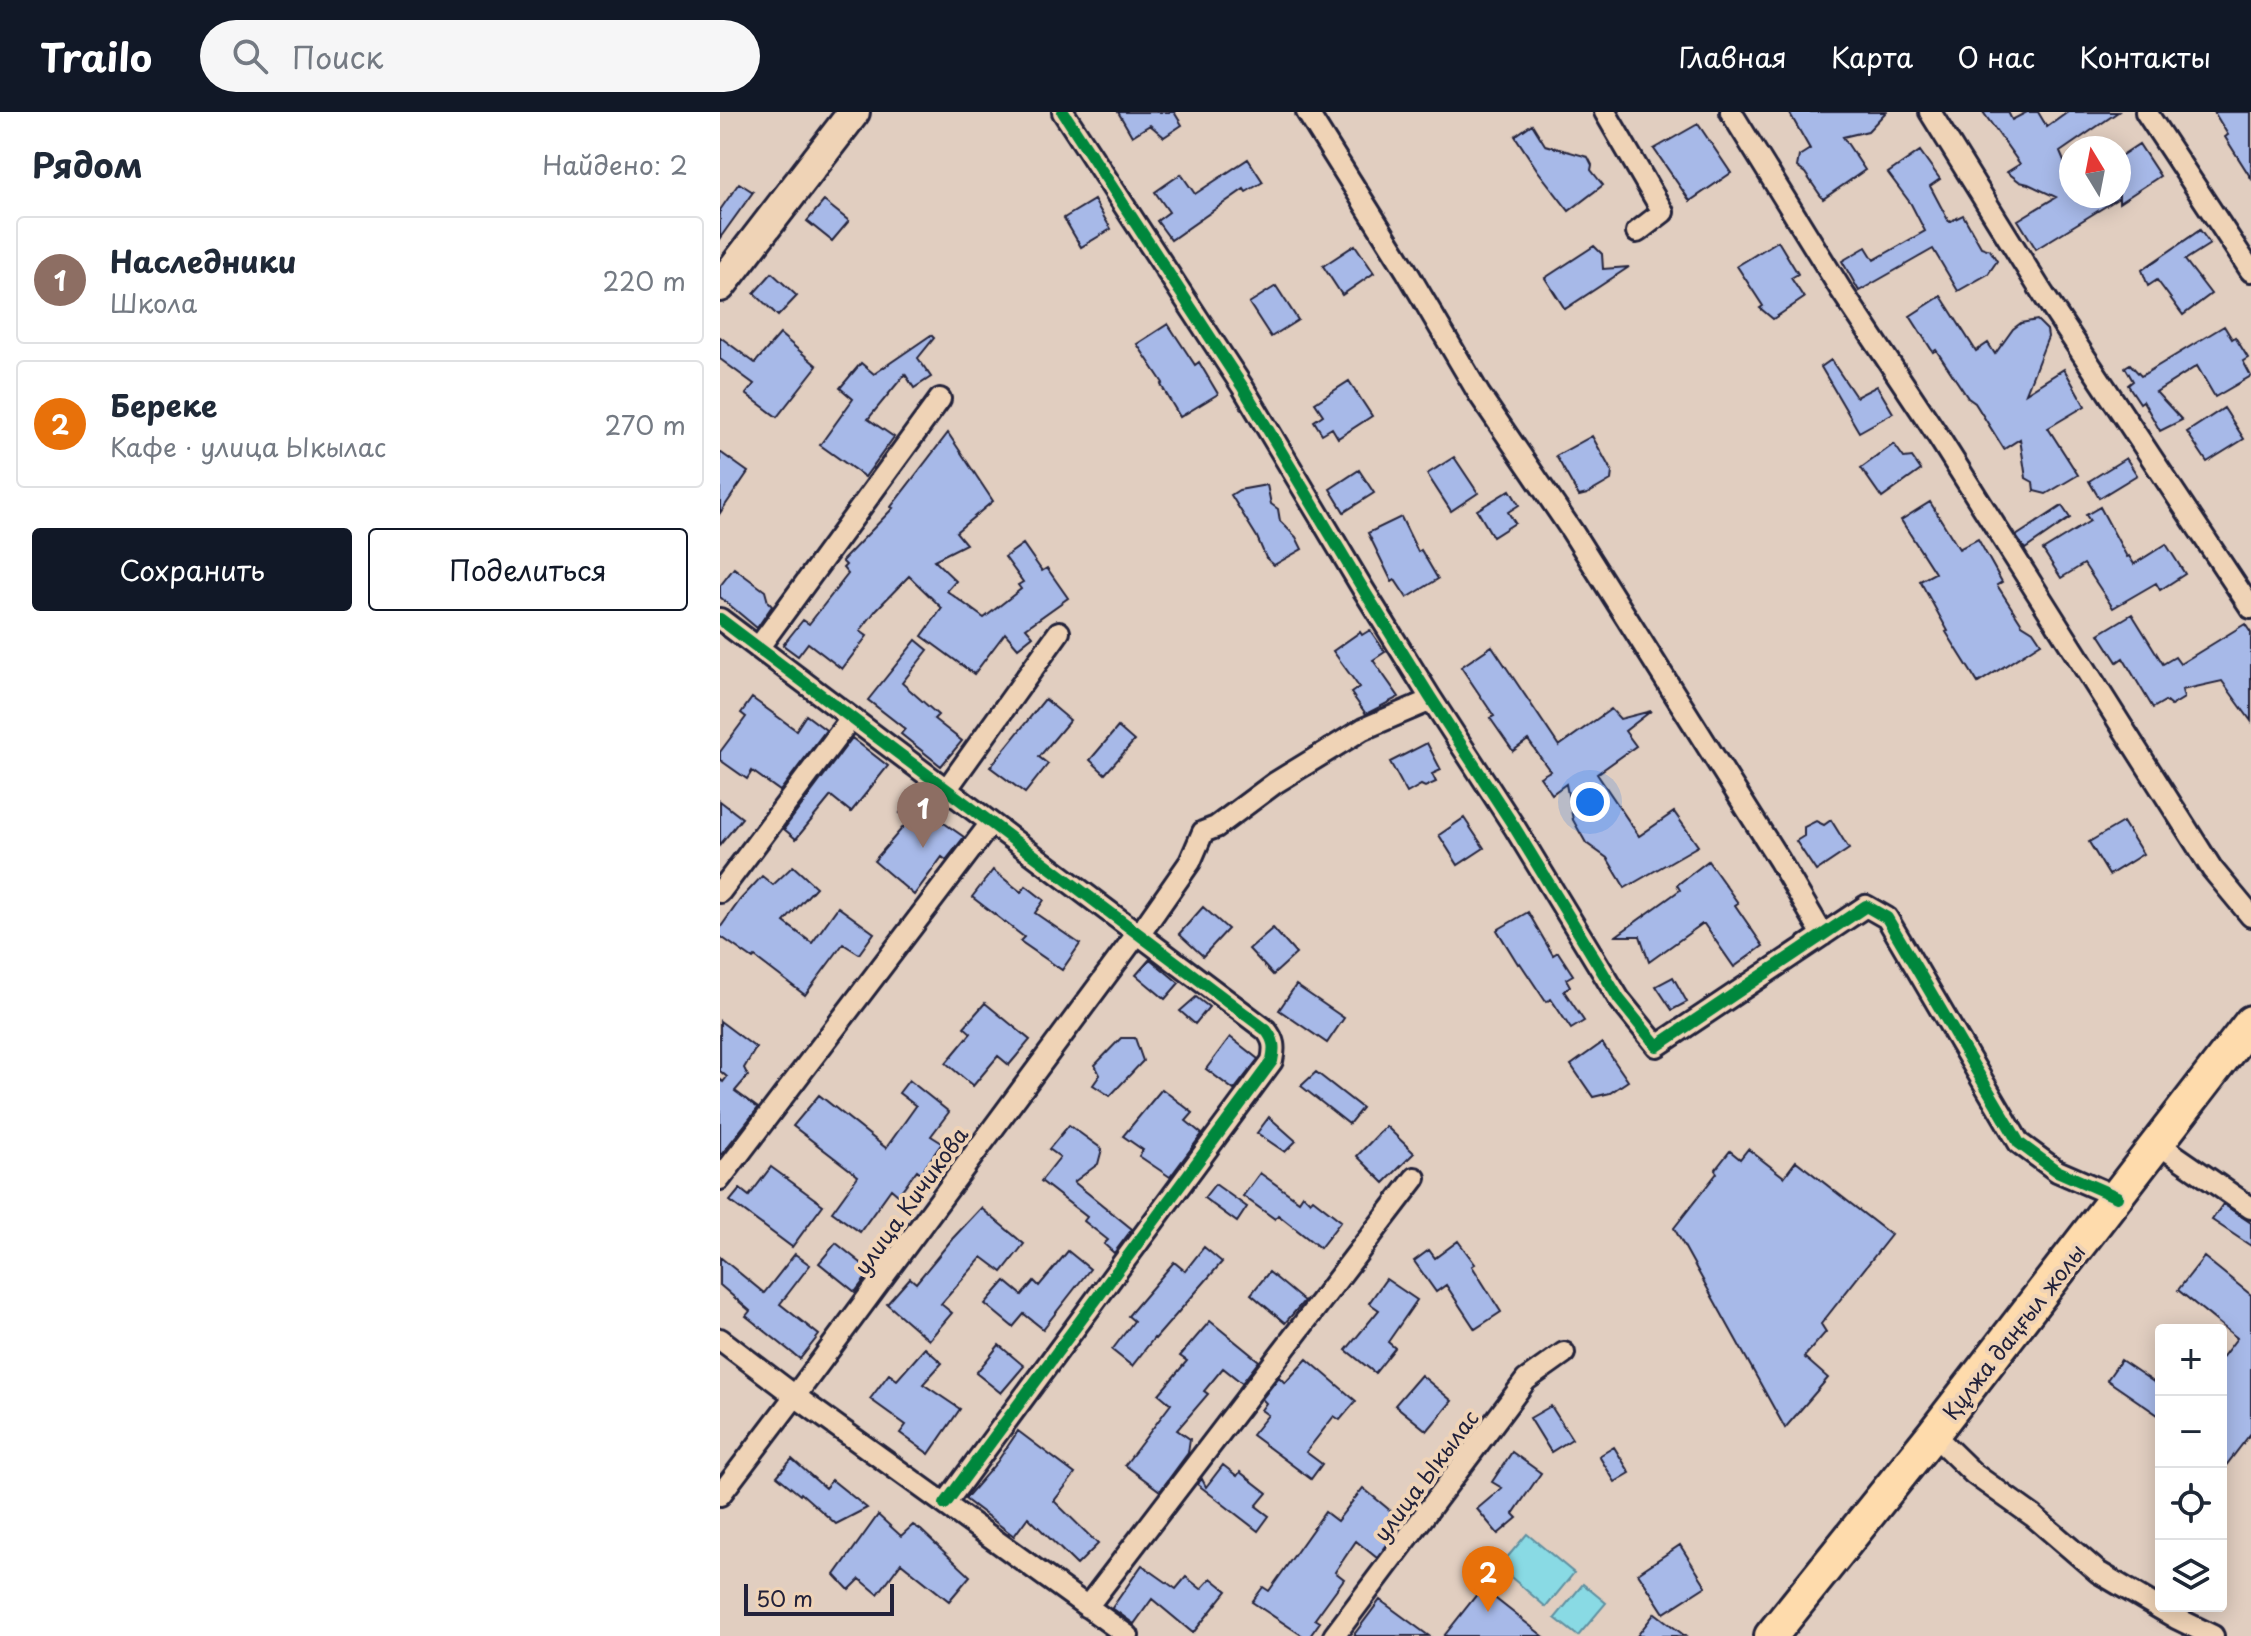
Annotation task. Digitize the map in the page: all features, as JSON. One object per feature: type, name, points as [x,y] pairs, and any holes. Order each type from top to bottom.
[{"type":"main road","name":"Құлжа даңғыл жолы","points":[[1771,1636],[1933,1434],[2251,1022]]},
{"type":"street","points":[[720,286],[854,112]]},
{"type":"street","points":[[1063,112],[1242,386],[1431,700],[1515,828],[1619,999],[1657,1046],[1866,906],[1887,918],[2019,1143],[2057,1171],[2117,1197]]},
{"type":"street","points":[[1307,112],[1479,394],[1572,531],[1823,935]]},
{"type":"street","points":[[1605,112],[1663,212],[1637,232]]},
{"type":"street","points":[[1731,112],[1841,290],[1946,448],[2212,869],[2251,916]]},
{"type":"street","points":[[1930,112],[2043,294],[2251,608]]},
{"type":"street","points":[[2146,112],[2251,271]]},
{"type":"street","points":[[758,648],[940,399]]},
{"type":"street","points":[[720,619],[1266,1030],[1275,1049],[1272,1061],[945,1504]]},
{"type":"street","points":[[946,790],[1059,632]]},
{"type":"street","name":"улица Кичикова","points":[[720,1495],[1138,934],[1190,862],[1203,832],[1216,827],[1275,783],[1363,729],[1431,700]]},
{"type":"street","points":[[720,892],[851,718]]},
{"type":"street","points":[[720,1179],[991,823]]},
{"type":"street","points":[[2157,1143],[2251,1208]]},
{"type":"street","points":[[1087,1607],[1415,1178]]},
{"type":"street","points":[[720,1339],[1128,1636]]},
{"type":"street","name":"улица Ыкылас","points":[[1334,1636],[1526,1380],[1564,1353]]},
{"type":"street","points":[[1933,1434],[1974,1474],[2033,1516],[2098,1572],[2213,1636]]},
{"type":"water","points":[[1527,1534],[1574,1573],[1546,1607],[1499,1567]]},
{"type":"water","points":[[1583,1584],[1606,1603],[1578,1636],[1555,1618]]},
{"type":"building","points":[[1118,112],[1174,112],[1182,125],[1164,137],[1150,125],[1132,136]]},
{"type":"building","points":[[1789,112],[1886,112],[1868,131],[1843,137],[1865,170],[1823,199],[1805,173],[1797,167],[1799,156],[1810,149]]},
{"type":"building","points":[[1983,112],[2008,112],[2012,120],[2027,112],[2038,112],[2047,127],[2068,112],[2118,112],[2083,136],[2059,136],[2059,208],[2103,208],[2036,249],[2018,220],[2056,197],[2020,182],[2007,172],[2020,164]]},
{"type":"building","points":[[2214,112],[2251,112],[2251,178],[2225,137],[2228,135]]},
{"type":"building","points":[[1532,124],[1545,145],[1588,157],[1591,170],[1603,185],[1569,211],[1515,136]]},
{"type":"building","points":[[1698,124],[1731,173],[1690,201],[1654,149]]},
{"type":"building","points":[[2139,144],[2160,176],[2131,195],[2131,149]]},
{"type":"building","points":[[1920,151],[1940,179],[1930,186],[1949,222],[1963,215],[1981,247],[1990,250],[1997,261],[1988,274],[1958,291],[1933,249],[1859,291],[1842,261],[1866,247],[1874,260],[1925,231],[1911,204],[1888,173]]},
{"type":"building","points":[[1248,159],[1263,182],[1246,192],[1244,189],[1171,240],[1157,221],[1169,212],[1155,192],[1181,174],[1195,194]]},
{"type":"building","points":[[739,183],[753,192],[720,238],[720,210]]},
{"type":"building","points":[[1094,200],[1111,229],[1081,247],[1064,218]]},
{"type":"building","points":[[824,201],[849,221],[832,241],[807,221]]},
{"type":"building","points":[[2200,230],[2210,244],[2185,260],[2211,294],[2183,315],[2157,280],[2148,286],[2142,270]]},
{"type":"building","points":[[1778,241],[1798,274],[1791,278],[1804,298],[1773,319],[1760,308],[1763,306],[1737,266]]},
{"type":"building","points":[[1355,245],[1374,273],[1342,295],[1323,266]]},
{"type":"building","points":[[1594,246],[1602,254],[1603,269],[1629,267],[1565,309],[1545,278]]},
{"type":"building","points":[[772,273],[797,296],[778,316],[754,293]]},
{"type":"building","points":[[1276,286],[1298,320],[1271,337],[1249,303]]},
{"type":"building","points":[[1941,296],[1976,351],[1988,343],[1995,354],[2021,323],[2037,320],[2047,330],[2048,337],[2026,393],[2064,369],[2085,406],[2048,428],[2078,475],[2046,494],[2034,491],[2033,482],[2026,478],[2020,439],[2004,449],[1975,403],[1968,398],[1936,350],[1933,352],[1910,316]]},
{"type":"building","points":[[1168,324],[1195,365],[1199,362],[1218,394],[1180,417],[1161,385],[1163,383],[1137,344]]},
{"type":"building","points":[[2224,326],[2248,358],[2243,361],[2251,376],[2215,397],[2197,366],[2156,392],[2182,420],[2160,431],[2143,401],[2140,403],[2128,385],[2133,381],[2125,367],[2130,364],[2141,376]]},
{"type":"building","points":[[780,334],[817,366],[777,417],[746,394],[754,384],[720,359],[720,337],[755,363]]},
{"type":"building","points":[[931,335],[934,338],[918,358],[931,377],[914,388],[905,374],[868,419],[894,437],[865,477],[820,445],[853,399],[840,388],[861,363],[874,374]]},
{"type":"building","points":[[1831,360],[1856,397],[1877,386],[1893,413],[1859,432],[1821,367]]},
{"type":"building","points":[[1349,381],[1372,416],[1338,438],[1332,428],[1322,434],[1314,421],[1323,415],[1315,403]]},
{"type":"building","points":[[2224,408],[2244,439],[2207,462],[2187,432]]},
{"type":"building","points":[[948,433],[993,501],[956,532],[966,544],[934,560],[956,581],[947,591],[984,618],[1021,589],[1018,585],[1023,582],[1005,557],[1023,544],[1042,571],[1047,568],[1068,598],[1026,628],[1033,636],[1018,648],[1005,633],[974,674],[922,636],[942,608],[909,576],[860,631],[867,636],[842,669],[808,643],[798,656],[783,645],[803,620],[809,624],[848,574],[842,561],[893,508]]},
{"type":"building","points":[[1592,436],[1612,472],[1611,480],[1579,496],[1556,456]]},
{"type":"building","points":[[1894,444],[1904,458],[1912,457],[1921,470],[1882,498],[1861,468]]},
{"type":"building","points":[[720,452],[748,472],[720,513]]},
{"type":"building","points":[[1454,457],[1478,493],[1451,511],[1427,474]]},
{"type":"building","points":[[2126,458],[2137,475],[2099,498],[2089,481]]},
{"type":"building","points":[[1359,470],[1374,493],[1344,512],[1330,489]]},
{"type":"building","points":[[1267,485],[1271,504],[1278,509],[1280,521],[1296,537],[1302,549],[1274,565],[1266,558],[1231,495],[1239,490]]},
{"type":"building","points":[[1510,490],[1519,505],[1508,512],[1515,523],[1493,537],[1477,510]]},
{"type":"building","points":[[1930,502],[1959,549],[1978,539],[2002,582],[1997,585],[2022,624],[2033,631],[2041,643],[1978,683],[1946,632],[1920,581],[1935,573],[1901,520]]},
{"type":"building","points":[[2062,506],[2070,518],[2025,549],[2016,536]]},
{"type":"building","points":[[2100,507],[2127,557],[2134,564],[2166,544],[2185,574],[2160,590],[2156,583],[2113,608],[2084,564],[2061,578],[2043,550],[2090,521],[2086,515]]},
{"type":"building","points":[[1401,517],[1418,552],[1421,550],[1438,579],[1407,598],[1395,580],[1392,582],[1368,533]]},
{"type":"building","points":[[734,568],[765,591],[772,606],[757,628],[720,597],[720,586]]},
{"type":"building","points":[[2132,614],[2163,664],[2175,657],[2180,664],[2245,624],[2251,633],[2251,721],[2222,681],[2182,690],[2184,698],[2171,706],[2165,701],[2153,708],[2123,658],[2117,662],[2099,634]]},
{"type":"building","points":[[1370,630],[1385,652],[1373,660],[1399,697],[1366,714],[1351,693],[1359,687],[1333,651],[1360,632],[1362,635]]},
{"type":"building","points":[[916,640],[928,650],[902,683],[938,715],[934,719],[962,741],[941,766],[901,734],[905,729],[868,700]]},
{"type":"building","points":[[1492,646],[1559,746],[1611,709],[1620,719],[1651,711],[1625,731],[1636,746],[1597,774],[1639,836],[1674,812],[1698,846],[1625,888],[1607,858],[1586,843],[1573,820],[1566,784],[1552,794],[1540,777],[1550,771],[1528,740],[1513,751],[1461,667]]},
{"type":"building","points":[[752,698],[796,730],[806,715],[826,730],[780,791],[752,771],[747,779],[720,760],[720,752],[746,717],[741,713]]},
{"type":"building","points":[[1045,699],[1070,720],[1039,757],[1048,764],[1025,793],[990,767]]},
{"type":"building","points":[[1118,727],[1134,741],[1105,774],[1090,760]]},
{"type":"building","points":[[852,738],[888,766],[851,812],[831,796],[796,839],[784,829]]},
{"type":"building","points":[[1427,743],[1441,770],[1432,774],[1436,782],[1425,787],[1421,785],[1407,793],[1390,762]]},
{"type":"building","points":[[911,800],[964,837],[946,860],[942,857],[914,895],[874,861],[910,819],[900,813]]},
{"type":"building","points":[[720,801],[742,818],[720,845]]},
{"type":"building","points":[[1464,818],[1484,848],[1458,865],[1439,835]]},
{"type":"building","points":[[1831,820],[1849,849],[1816,871],[1796,841],[1804,836],[1804,827],[1816,821],[1824,825]]},
{"type":"building","points":[[2123,822],[2143,854],[2109,875],[2089,842]]},
{"type":"building","points":[[1708,861],[1763,946],[1734,967],[1702,924],[1649,962],[1640,936],[1616,936],[1680,890],[1677,885]]},
{"type":"building","points":[[793,866],[816,887],[784,922],[812,943],[838,907],[874,933],[859,954],[843,944],[805,995],[755,957],[753,959],[720,936],[720,928],[762,876],[773,885]]},
{"type":"building","points":[[993,870],[1021,892],[1026,886],[1044,900],[1035,913],[1080,944],[1062,970],[1020,941],[1024,937],[972,897]]},
{"type":"building","points":[[1203,907],[1228,929],[1203,956],[1179,934]]},
{"type":"building","points":[[1528,912],[1553,955],[1558,952],[1573,975],[1566,979],[1570,986],[1564,991],[1584,1021],[1571,1029],[1551,999],[1546,1002],[1497,930]]},
{"type":"building","points":[[1273,928],[1296,954],[1273,975],[1249,949]]},
{"type":"building","points":[[1150,959],[1179,983],[1165,999],[1136,975]]},
{"type":"building","points":[[1673,977],[1687,1002],[1672,1010],[1656,986]]},
{"type":"building","points":[[1296,985],[1344,1018],[1327,1043],[1279,1010]]},
{"type":"building","points":[[1196,997],[1209,1007],[1195,1024],[1180,1011]]},
{"type":"building","points":[[985,1003],[1030,1040],[1009,1065],[998,1056],[973,1086],[946,1063],[971,1033],[964,1027]]},
{"type":"building","points":[[720,1021],[756,1048],[744,1068],[748,1076],[735,1091],[758,1108],[720,1156],[720,1079],[723,1082],[727,1077],[720,1071]]},
{"type":"building","points":[[1230,1037],[1258,1059],[1234,1090],[1206,1069]]},
{"type":"building","points":[[1121,1038],[1135,1038],[1143,1061],[1110,1096],[1093,1085],[1100,1075],[1095,1065]]},
{"type":"building","points":[[1602,1043],[1628,1081],[1610,1093],[1593,1097],[1571,1065]]},
{"type":"building","points":[[1316,1072],[1362,1108],[1349,1124],[1301,1086]]},
{"type":"building","points":[[909,1080],[949,1112],[931,1136],[942,1143],[921,1173],[917,1170],[898,1195],[891,1189],[860,1232],[832,1212],[858,1176],[793,1126],[819,1095],[886,1148],[916,1106],[899,1093]]},
{"type":"building","points":[[1162,1089],[1193,1113],[1186,1121],[1202,1134],[1170,1177],[1139,1156],[1143,1150],[1123,1136]]},
{"type":"building","points":[[1269,1117],[1296,1141],[1285,1152],[1257,1133]]},
{"type":"building","points":[[1069,1125],[1102,1149],[1098,1164],[1074,1182],[1132,1229],[1114,1253],[1104,1244],[1108,1240],[1084,1221],[1087,1217],[1041,1181],[1060,1157],[1049,1149]]},
{"type":"building","points":[[1386,1126],[1414,1153],[1384,1183],[1357,1156]]},
{"type":"building","points":[[1748,1149],[1784,1177],[1796,1161],[1891,1235],[1821,1324],[1826,1332],[1804,1357],[1828,1378],[1785,1428],[1674,1228],[1717,1173],[1715,1170],[1730,1151],[1740,1159]]},
{"type":"building","points":[[771,1167],[823,1205],[792,1247],[730,1201],[740,1189],[749,1196]]},
{"type":"building","points":[[1260,1173],[1299,1201],[1303,1195],[1310,1202],[1313,1199],[1341,1221],[1320,1248],[1278,1215],[1275,1219],[1243,1196]]},
{"type":"building","points":[[1215,1184],[1247,1207],[1237,1222],[1204,1198]]},
{"type":"building","points":[[2223,1204],[2251,1223],[2251,1246],[2212,1220]]},
{"type":"building","points":[[981,1208],[1024,1244],[1002,1272],[982,1257],[941,1304],[952,1313],[929,1340],[887,1304],[910,1278],[916,1283]]},
{"type":"building","points":[[1458,1241],[1475,1264],[1472,1266],[1501,1312],[1475,1329],[1446,1285],[1436,1292],[1414,1261],[1429,1250],[1435,1258]]},
{"type":"building","points":[[836,1243],[871,1271],[855,1292],[819,1263]]},
{"type":"building","points":[[1204,1247],[1222,1262],[1132,1366],[1112,1350],[1134,1321],[1128,1316],[1174,1262],[1185,1271]]},
{"type":"building","points":[[1068,1251],[1090,1269],[1043,1329],[1024,1314],[1013,1327],[985,1304],[1005,1281],[1022,1295],[1034,1281],[1039,1286]]},
{"type":"building","points":[[795,1254],[810,1265],[780,1304],[819,1335],[800,1359],[746,1316],[750,1311],[720,1285],[720,1257],[764,1293]]},
{"type":"building","points":[[2204,1257],[2251,1295],[2251,1433],[2227,1464],[2227,1351],[2237,1338],[2227,1330],[2227,1324],[2220,1324],[2178,1290]]},
{"type":"building","points":[[1269,1272],[1304,1301],[1285,1323],[1251,1294]]},
{"type":"building","points":[[1386,1279],[1417,1300],[1388,1342],[1395,1348],[1375,1373],[1346,1350],[1379,1310],[1369,1303]]},
{"type":"building","points":[[1210,1321],[1259,1361],[1242,1383],[1223,1368],[1204,1391],[1208,1394],[1177,1430],[1190,1439],[1188,1453],[1160,1491],[1125,1465],[1171,1404],[1159,1394],[1187,1361],[1180,1356]]},
{"type":"building","points":[[999,1345],[1024,1366],[1001,1393],[976,1373]]},
{"type":"building","points":[[925,1348],[942,1363],[923,1384],[960,1409],[929,1454],[900,1433],[906,1425],[870,1399],[889,1374],[897,1380]]},
{"type":"building","points":[[1307,1359],[1356,1401],[1340,1420],[1334,1416],[1306,1452],[1322,1464],[1311,1479],[1252,1435],[1268,1415],[1261,1410],[1266,1403],[1262,1399],[1279,1377],[1285,1383]]},
{"type":"building","points":[[2121,1360],[2155,1383],[2155,1413],[2107,1380]]},
{"type":"building","points":[[1421,1375],[1452,1401],[1427,1431],[1395,1405]]},
{"type":"building","points":[[1551,1406],[1572,1439],[1551,1452],[1530,1418]]},
{"type":"building","points":[[1018,1431],[1075,1474],[1054,1501],[1098,1544],[1077,1565],[1028,1517],[1014,1536],[965,1499],[997,1462]]},
{"type":"building","points":[[1614,1447],[1630,1473],[1615,1482],[1599,1456]]},
{"type":"building","points":[[1512,1452],[1541,1473],[1513,1514],[1517,1518],[1498,1534],[1477,1509],[1502,1488],[1492,1482]]},
{"type":"building","points":[[792,1459],[825,1488],[832,1480],[867,1508],[836,1524],[777,1476]]},
{"type":"building","points":[[1223,1465],[1237,1476],[1240,1472],[1267,1493],[1256,1506],[1269,1516],[1258,1531],[1197,1484],[1202,1479],[1206,1487]]},
{"type":"building","points":[[1363,1488],[1404,1522],[1377,1558],[1356,1541],[1335,1572],[1344,1579],[1315,1619],[1320,1622],[1310,1636],[1303,1636],[1252,1602],[1263,1587],[1269,1591],[1325,1512],[1337,1521]]},
{"type":"building","points":[[878,1515],[901,1536],[913,1525],[921,1530],[970,1576],[949,1601],[901,1563],[878,1594],[860,1579],[849,1590],[835,1575]]},
{"type":"building","points":[[1680,1545],[1706,1586],[1664,1613],[1638,1573]]},
{"type":"building","points":[[1142,1565],[1176,1589],[1186,1577],[1201,1589],[1211,1578],[1227,1591],[1193,1633],[1152,1599],[1134,1624],[1112,1608]]},
{"type":"building","points":[[1482,1588],[1543,1636],[1444,1636]]},
{"type":"building","points":[[1380,1600],[1429,1636],[1353,1636]]},
{"type":"building","points":[[1655,1613],[1685,1636],[1637,1636]]},
{"type":"cycle path","points":[[1063,112],[1242,386],[1363,589],[1619,999],[1657,1046],[1866,906],[1887,918],[2019,1143],[2057,1171],[2117,1197]]},
{"type":"cycle path","points":[[720,619],[1266,1030],[1273,1044],[1272,1061],[945,1504]]},
{"type":"place","name":"Наследники","points":[[923,848]]},
{"type":"place","name":"Береке","points":[[1488,1612]]}]
